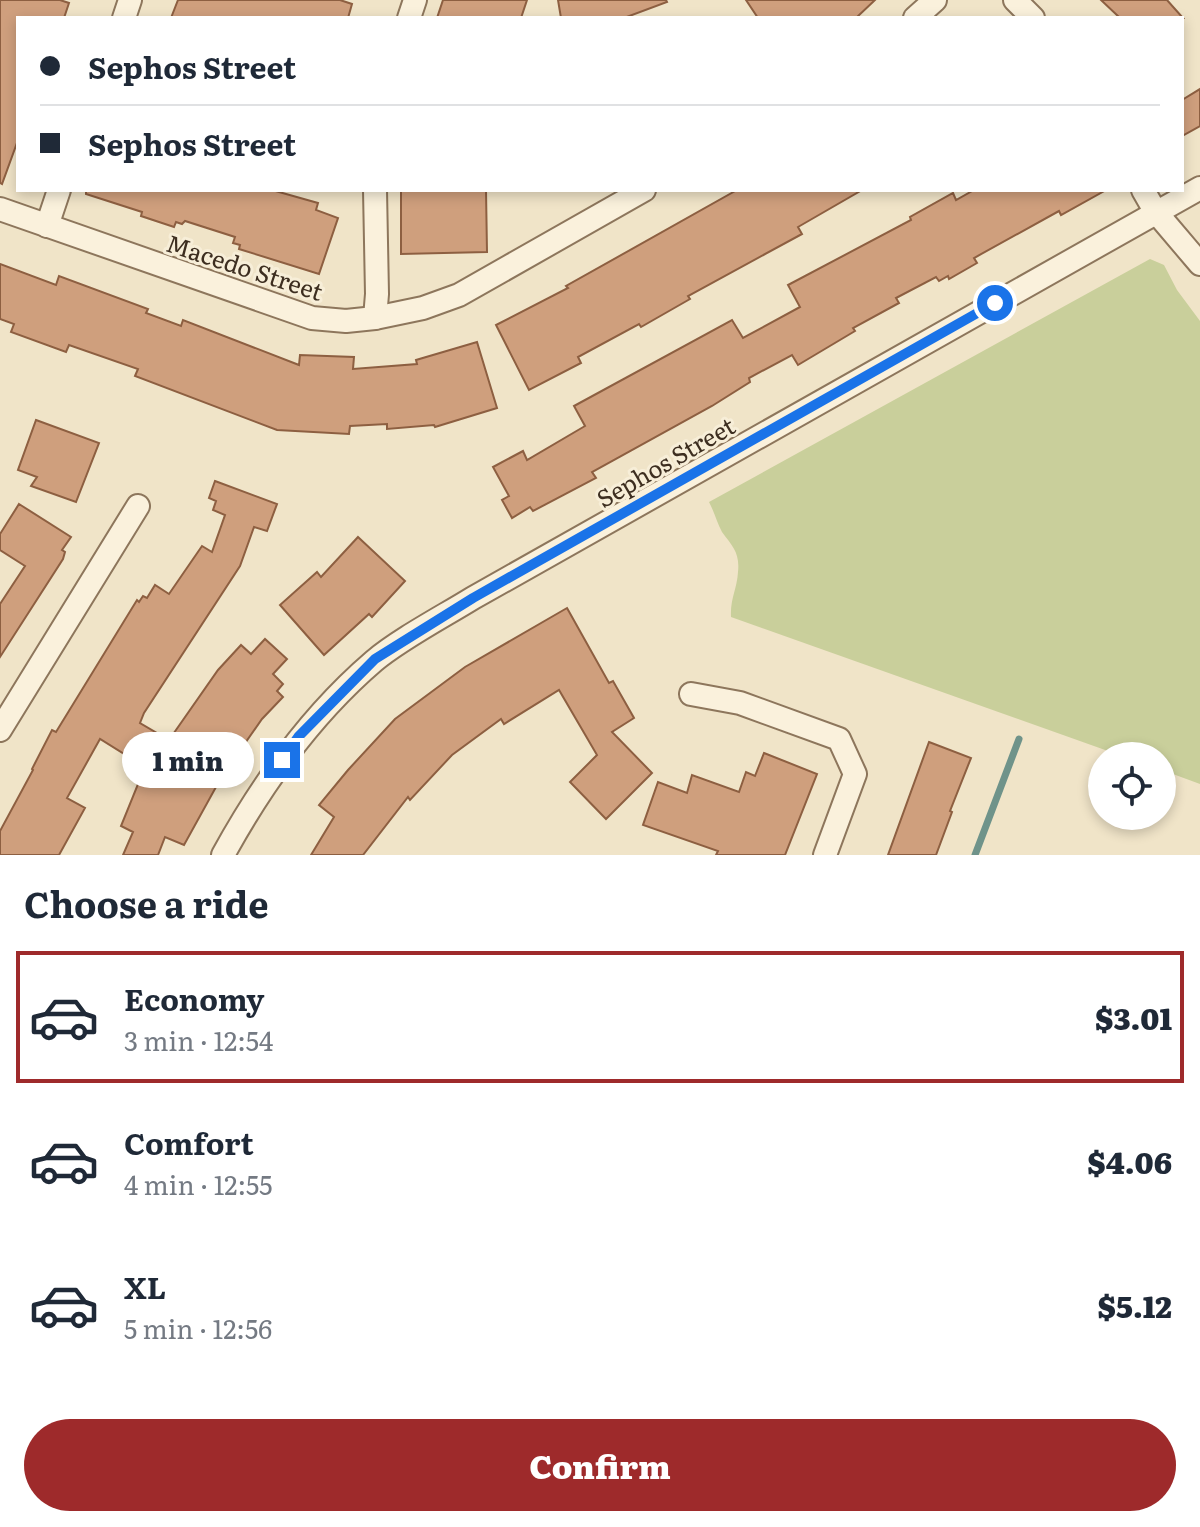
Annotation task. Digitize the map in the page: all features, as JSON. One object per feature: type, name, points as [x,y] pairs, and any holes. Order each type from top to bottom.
[{"type":"street","points":[[917,16],[935,0]]},
{"type":"street","points":[[1015,0],[1031,16]]},
{"type":"street","name":"Sephos Street","points":[[223,855],[248,809],[299,736],[375,659],[473,598],[1200,188]]},
{"type":"street","points":[[47,226],[58,192]]},
{"type":"street","points":[[375,192],[375,318]]},
{"type":"street","name":"Macedo Street","points":[[0,209],[312,318],[346,321],[423,308],[459,295],[640,192]]},
{"type":"street","points":[[1144,192],[1155,211],[1200,264]]},
{"type":"street","points":[[0,730],[138,506]]},
{"type":"street","points":[[691,694],[740,703],[839,739],[855,774],[825,855]]},
{"type":"green space","points":[[1150,259],[1164,265],[1177,290],[1200,321],[1200,784],[1176,775],[1176,742],[1088,744],[731,617],[738,560],[709,502]]},
{"type":"building","points":[[0,0],[60,0],[69,3],[65,16],[16,16],[16,146],[0,183]]},
{"type":"building","points":[[178,0],[340,0],[352,4],[349,16],[172,16]]},
{"type":"building","points":[[443,0],[527,0],[522,16],[438,16]]},
{"type":"building","points":[[558,0],[667,2],[629,16],[561,16]]},
{"type":"building","points":[[746,0],[875,0],[858,16],[757,16]]},
{"type":"building","points":[[1101,0],[1167,0],[1181,16],[1118,16]]},
{"type":"building","points":[[1200,89],[1200,126],[1184,135],[1184,99]]},
{"type":"building","points":[[279,192],[318,203],[316,210],[338,218],[319,274],[239,249],[240,245],[233,243],[235,237],[185,221],[182,224],[176,222],[174,227],[141,216],[142,212],[86,194]]},
{"type":"building","points":[[401,192],[486,192],[487,252],[401,254]]},
{"type":"building","points":[[733,192],[859,192],[798,227],[802,234],[688,296],[690,299],[641,327],[639,324],[578,357],[581,363],[529,390],[496,325],[568,288],[566,286]]},
{"type":"building","points":[[970,192],[1102,192],[1061,215],[1059,211],[974,258],[977,263],[949,279],[948,276],[939,281],[936,277],[896,298],[899,303],[853,328],[855,331],[798,365],[792,355],[749,378],[750,382],[712,406],[592,472],[596,478],[533,511],[530,507],[512,518],[502,500],[509,496],[493,467],[523,451],[527,460],[585,426],[574,406],[732,320],[743,338],[800,307],[788,285],[911,220],[910,217],[953,193],[956,200]]},
{"type":"building","points":[[0,264],[56,285],[59,276],[148,309],[146,313],[181,326],[183,320],[299,365],[300,355],[354,357],[353,369],[417,364],[416,360],[477,342],[497,408],[435,427],[387,429],[387,424],[350,426],[349,434],[277,430],[135,376],[138,369],[69,345],[66,352],[11,332],[14,324],[0,319]]},
{"type":"building","points":[[36,420],[99,443],[76,502],[31,486],[37,477],[18,470]]},
{"type":"building","points":[[215,481],[277,504],[267,531],[254,527],[240,566],[140,723],[169,740],[218,670],[241,645],[251,654],[265,639],[287,659],[273,674],[283,684],[277,691],[283,697],[232,758],[184,845],[165,837],[158,855],[123,855],[133,832],[121,826],[145,767],[100,739],[67,798],[85,808],[59,855],[0,855],[0,831],[52,730],[56,732],[137,600],[139,602],[143,596],[147,598],[155,585],[169,594],[202,546],[212,552],[225,515],[213,510],[216,501],[209,498]]},
{"type":"building","points":[[19,504],[71,537],[62,550],[65,552],[63,559],[0,657],[0,604],[25,566],[0,550],[0,534]]},
{"type":"building","points":[[358,537],[405,581],[372,617],[369,614],[324,655],[280,605],[317,572],[321,577]]},
{"type":"building","points":[[567,608],[609,683],[613,681],[634,718],[612,732],[652,773],[606,819],[570,782],[597,755],[559,690],[504,724],[501,719],[452,755],[410,800],[408,797],[363,855],[311,855],[334,817],[319,805],[395,719],[465,667]]},
{"type":"building","points":[[929,742],[971,758],[952,812],[936,855],[888,855]]},
{"type":"building","points":[[764,753],[817,774],[785,855],[716,855],[718,851],[643,825],[658,782],[687,793],[692,775],[739,792],[746,772],[755,776]]},
{"type":"waterway","points":[[975,855],[1019,739]]},
{"type":"route","points":[[282,760],[299,736],[375,659],[473,598],[995,303]]}]
